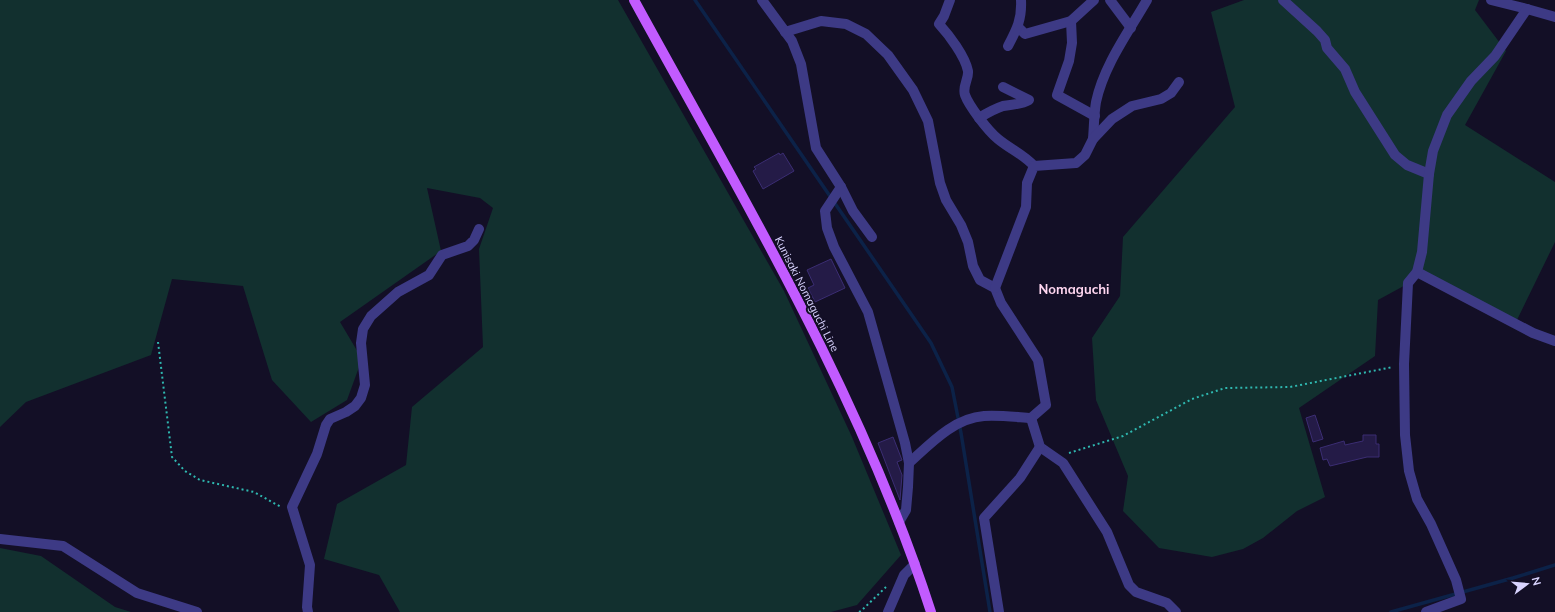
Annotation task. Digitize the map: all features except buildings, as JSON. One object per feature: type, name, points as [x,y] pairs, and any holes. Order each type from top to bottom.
[{"type":"main road","name":"Kunisaki Nomaguchi Line","points":[[634,0],[793,289],[838,379],[916,564],[931,612]]},
{"type":"street","points":[[762,0],[792,41],[801,64],[816,148],[841,187],[854,211],[872,237]]},
{"type":"street","points":[[950,0],[944,16],[939,24],[961,55],[968,70],[968,80],[964,89],[965,95],[979,118],[997,139],[1026,157],[1034,166]]},
{"type":"street","points":[[1008,46],[1018,27],[1022,14],[1021,0]]},
{"type":"street","points":[[1018,27],[1025,34],[1071,21],[1094,0]]},
{"type":"street","points":[[1110,0],[1131,28]]},
{"type":"street","points":[[1093,139],[1096,103],[1103,79],[1113,56],[1147,0]]},
{"type":"street","points":[[1283,0],[1325,40],[1327,48],[1345,69],[1355,92],[1395,155],[1407,165],[1429,174]]},
{"type":"street","points":[[1491,0],[1527,8],[1555,17]]},
{"type":"street","points":[[1426,612],[1460,599],[1456,580],[1431,524],[1417,499],[1409,471],[1405,435],[1404,364],[1408,283],[1417,272],[1422,252],[1429,174],[1433,151],[1447,115],[1471,81],[1495,56],[1527,8]]},
{"type":"street","points":[[785,32],[821,21],[846,24],[866,34],[888,55],[913,90],[928,121],[942,189],[946,200],[961,225],[968,242],[972,266],[980,280],[995,288],[1001,303],[1038,360],[1046,405],[1031,418],[984,416],[970,419],[947,430],[908,463]]},
{"type":"street","points":[[1071,21],[1072,44],[1069,61],[1057,95],[1095,116]]},
{"type":"street","points":[[1034,166],[1076,163],[1085,155],[1093,139],[1112,119],[1132,106],[1161,99],[1171,93],[1179,82]]},
{"type":"street","points":[[979,118],[992,110],[1005,106],[1025,103],[1029,100],[1003,88]]},
{"type":"street","points":[[995,288],[1026,207],[1027,183],[1034,166]]},
{"type":"street","points":[[841,187],[825,211],[827,228],[834,247],[868,312],[905,443],[908,463],[906,510],[899,522]]},
{"type":"street","points":[[308,612],[307,607],[310,564],[292,508],[317,454],[326,426],[330,419],[355,406],[361,398],[365,385],[361,343],[363,329],[371,316],[398,292],[429,274],[442,255],[468,246],[474,240],[479,229]]},
{"type":"street","points":[[1417,272],[1533,333],[1555,341]]},
{"type":"street","points":[[1031,418],[1040,447],[1063,463],[1107,532],[1129,585],[1136,592],[1167,603],[1176,612]]},
{"type":"street","points":[[999,612],[984,518],[1020,478],[1040,447]]},
{"type":"street","points":[[0,538],[63,546],[137,593],[198,612]]},
{"type":"street","points":[[888,612],[904,575],[916,564]]},
{"type":"path","points":[[158,342],[172,457],[185,471],[200,480],[254,492],[288,511],[293,510]]},
{"type":"path","points":[[1055,458],[1123,436],[1192,399],[1225,388],[1290,388],[1404,364]]},
{"type":"path","points":[[859,612],[862,611],[887,586]]},
{"type":"green space","points":[[0,0],[618,0],[784,291],[852,437],[901,555],[857,605],[831,612],[400,612],[379,575],[324,559],[337,504],[406,465],[412,407],[483,347],[479,249],[493,208],[480,198],[427,188],[441,251],[340,322],[362,359],[347,400],[311,422],[272,380],[243,286],[172,279],[151,355],[26,402],[0,427]]},
{"type":"green space","points":[[1244,0],[1479,0],[1475,10],[1506,51],[1465,125],[1555,182],[1555,242],[1515,324],[1422,276],[1378,300],[1375,356],[1299,408],[1325,497],[1297,511],[1263,538],[1243,549],[1212,557],[1159,548],[1123,511],[1128,476],[1096,400],[1092,338],[1120,296],[1123,237],[1235,107],[1211,12]]},
{"type":"green space","points":[[0,548],[41,556],[115,607],[131,612],[0,612]]},
{"type":"waterway","points":[[695,0],[931,343],[952,387],[961,433],[990,612]]},
{"type":"waterway","points":[[1391,612],[1555,565]]},
{"type":"district","name":"Nomaguchi","points":[[1074,289]]}]
